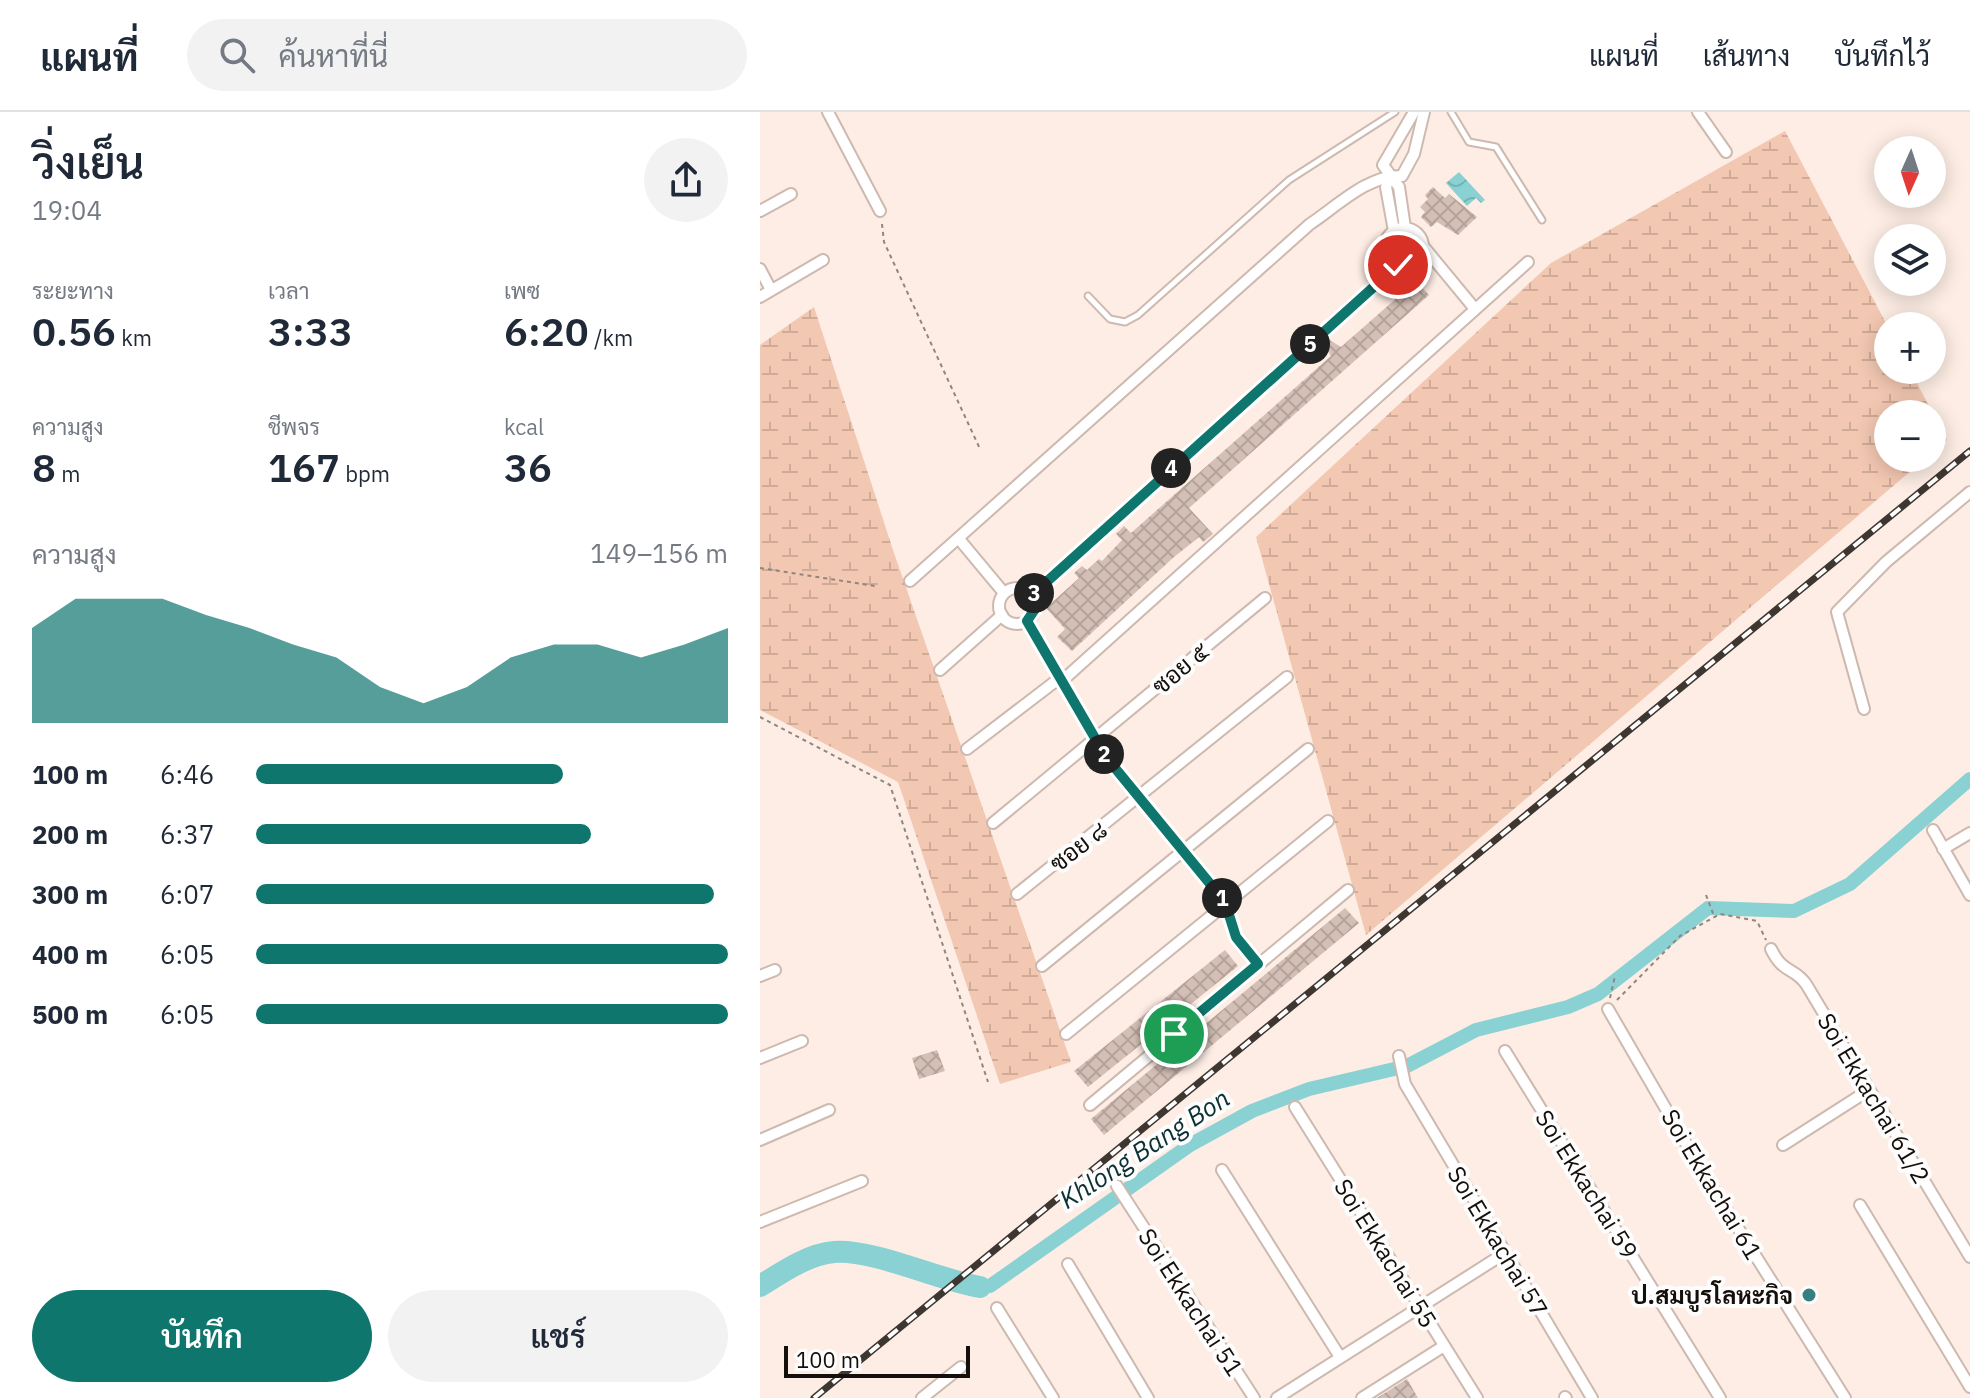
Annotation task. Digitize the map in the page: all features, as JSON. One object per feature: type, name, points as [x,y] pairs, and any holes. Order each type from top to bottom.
[{"type":"street","points":[[828,112],[880,211]]},
{"type":"street","points":[[1390,175],[1383,165],[1414,112]]},
{"type":"street","points":[[910,581],[1310,224],[1370,184],[1390,175],[1402,176],[1409,166],[1424,112]]},
{"type":"street","points":[[1698,112],[1726,152]]},
{"type":"street","points":[[1390,175],[1386,187],[1400,230]]},
{"type":"street","points":[[760,211],[791,194]]},
{"type":"street","points":[[1400,230],[1416,232],[1423,246],[1475,309]]},
{"type":"street","points":[[1398,265],[1389,258],[1385,248],[1400,230]]},
{"type":"street","points":[[1032,595],[1398,265],[1417,261],[1423,246]]},
{"type":"street","points":[[760,296],[823,260]]},
{"type":"street","points":[[967,749],[1062,678],[1528,262]]},
{"type":"street","points":[[760,269],[771,290]]},
{"type":"street","points":[[1864,709],[1837,612],[1886,562],[1970,492]]},
{"type":"street","points":[[959,539],[1004,593]]},
{"type":"street","points":[[1017,588],[1032,595],[1035,609],[1027,621],[1011,623],[1002,615],[999,603],[1004,593],[1017,588]]},
{"type":"street","name":"ซอย ๕","points":[[993,823],[1265,598]]},
{"type":"street","points":[[940,670],[1002,615]]},
{"type":"street","points":[[1027,621],[1106,757],[1225,902],[1236,937],[1258,964]]},
{"type":"street","name":"ซอย ๘","points":[[1017,894],[1287,677]]},
{"type":"street","points":[[1042,966],[1182,848],[1308,749]]},
{"type":"street","points":[[1066,1034],[1328,821]]},
{"type":"street","points":[[1933,830],[1970,894]]},
{"type":"street","points":[[1943,849],[1970,833]]},
{"type":"street","points":[[1090,1105],[1348,890]]},
{"type":"street","name":"Soi Ekkachai 61/2","points":[[1771,949],[1779,966],[1796,973],[1806,984],[1970,1257]]},
{"type":"street","points":[[760,976],[775,970]]},
{"type":"street","name":"Soi Ekkachai 61","points":[[1608,1009],[1699,1166],[1845,1398]]},
{"type":"street","points":[[760,1058],[802,1041]]},
{"type":"street","name":"Soi Ekkachai 59","points":[[1505,1051],[1720,1398]]},
{"type":"street","name":"Soi Ekkachai 57","points":[[1399,1056],[1405,1084],[1592,1398]]},
{"type":"street","points":[[1783,1145],[1869,1090]]},
{"type":"street","name":"Soi Ekkachai 55","points":[[1295,1107],[1477,1398]]},
{"type":"street","points":[[760,1140],[829,1110]]},
{"type":"street","points":[[1222,1170],[1340,1357]]},
{"type":"street","points":[[760,1222],[862,1181]]},
{"type":"street","name":"Soi Ekkachai 51","points":[[1117,1186],[1254,1398]]},
{"type":"street","points":[[1860,1205],[1970,1387]]},
{"type":"street","points":[[1277,1398],[1505,1253]]},
{"type":"street","points":[[1068,1264],[1148,1398]]},
{"type":"street","points":[[997,1308],[1053,1398]]},
{"type":"street","points":[[1362,1398],[1444,1346]]},
{"type":"street","points":[[922,1398],[961,1367]]},
{"type":"lane","points":[[1088,296],[1110,319],[1125,322],[1138,315],[1289,180],[1395,112]]},
{"type":"lane","points":[[1451,112],[1469,142],[1496,147],[1542,220]]},
{"type":"path","points":[[880,211],[884,242],[980,449]]},
{"type":"path","points":[[760,568],[875,586]]},
{"type":"path","points":[[760,717],[890,785],[988,1082]]},
{"type":"path","points":[[1706,895],[1715,917]]},
{"type":"path","points":[[1608,1009],[1680,936],[1720,914],[1757,921],[1771,949]]},
{"type":"path","points":[[1608,1009],[1615,976]]},
{"type":"green space","points":[[1785,131],[1880,312],[1874,312],[1874,384],[1917,384],[1926,400],[1874,400],[1874,472],[1910,472],[1366,935],[1256,537],[1551,263]]},
{"type":"green space","points":[[814,307],[893,550],[1071,1062],[1000,1084],[898,782],[760,710],[760,345]]},
{"type":"water","points":[[1459,172],[1485,200],[1481,203],[1476,198],[1467,206],[1446,183]]},
{"type":"building","points":[[1433,187],[1445,198],[1449,194],[1477,217],[1458,235],[1437,222],[1431,227],[1421,217],[1425,212],[1420,207]]},
{"type":"building","points":[[1416,281],[1429,295],[1189,508],[1213,534],[1203,542],[1199,537],[1174,557],[1072,651],[1057,637],[1065,629],[1046,608],[1079,578],[1074,573],[1082,566],[1087,570],[1099,559],[1102,561],[1122,540],[1116,534],[1124,526],[1131,533],[1331,356],[1323,343],[1328,339],[1341,347]]},
{"type":"building","points":[[1345,908],[1359,923],[1104,1135],[1091,1119]]},
{"type":"building","points":[[1225,950],[1238,966],[1088,1087],[1074,1071]]},
{"type":"building","points":[[937,1050],[945,1071],[919,1079],[912,1058]]},
{"type":"building","points":[[1407,1379],[1418,1398],[1377,1398]]},
{"type":"waterway","name":"Khlong Bang Bon","points":[[980,1287],[990,1286],[1190,1145],[1252,1111],[1309,1089],[1407,1066],[1476,1030],[1568,1007],[1598,994],[1708,908],[1794,911],[1850,884],[1970,779]]},
{"type":"waterway","name":"Khlong Bang Bon","points":[[760,1286],[805,1260],[834,1252],[850,1252],[980,1287]]},
{"type":"railway","points":[[814,1398],[1970,451]]},
{"type":"place","name":"ป.สมบูรโลหะกิจ","points":[[1809,1295]]},
{"type":"route","points":[[1174,1034],[1258,964],[1236,937],[1225,902],[1106,757],[1027,621],[1035,609],[1032,595],[1398,265]]}]
